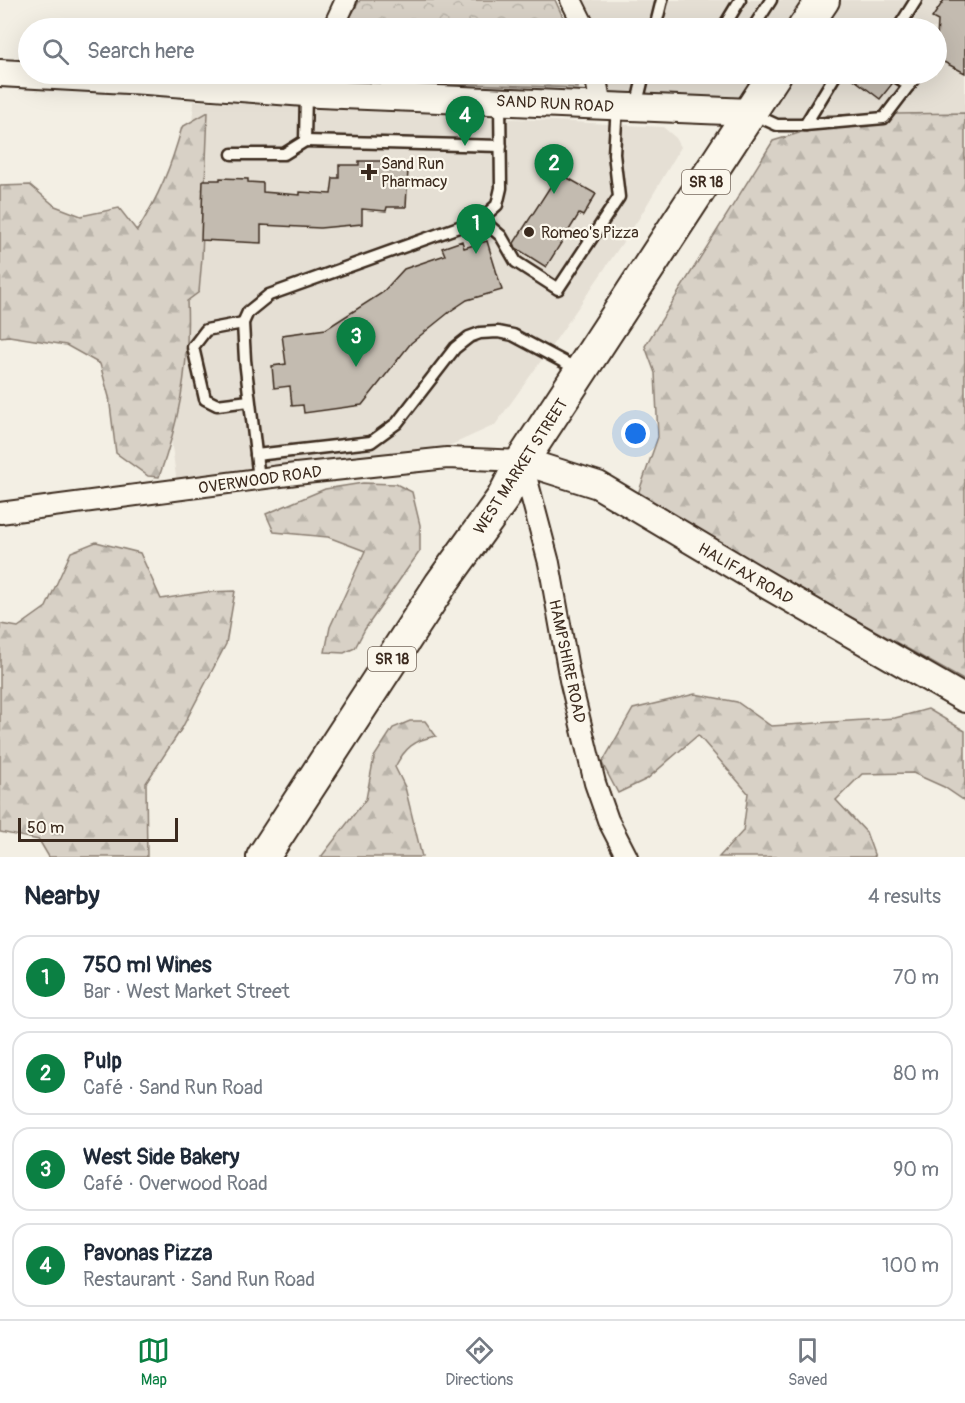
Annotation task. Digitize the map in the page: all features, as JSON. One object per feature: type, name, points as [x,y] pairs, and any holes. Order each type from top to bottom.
[{"type":"main road","name":"WEST MARKET STREET","points":[[262,857],[441,584],[503,498],[522,461],[750,112],[764,84]]},
{"type":"street","points":[[338,18],[346,0]]},
{"type":"street","points":[[574,1],[581,18]]},
{"type":"street","name":"SAND RUN ROAD","points":[[0,73],[18,74]]},
{"type":"street","name":"SAND RUN ROAD","points":[[231,84],[316,87],[500,101],[750,112]]},
{"type":"street","points":[[602,84],[618,106]]},
{"type":"street","name":"OVERWOOD ROAD","points":[[0,513],[259,479],[447,458],[522,461]]},
{"type":"street","name":"HALIFAX ROAD","points":[[522,461],[598,485],[965,699]]},
{"type":"street","name":"HAMPSHIRE ROAD","points":[[522,461],[549,563],[570,680],[595,783],[608,820],[627,857]]},
{"type":"lane","points":[[658,18],[662,0]]},
{"type":"lane","points":[[729,18],[740,0]]},
{"type":"lane","points":[[759,18],[771,0]]},
{"type":"lane","points":[[905,18],[916,0]]},
{"type":"lane","points":[[481,219],[501,236],[516,262],[558,289],[619,197],[614,154],[618,106],[636,84]]},
{"type":"lane","points":[[805,125],[830,84]]},
{"type":"lane","points":[[750,112],[777,125],[805,125],[884,118],[907,84]]},
{"type":"lane","points":[[305,141],[316,87]]},
{"type":"lane","points":[[259,479],[249,401],[243,323],[248,312],[269,295],[481,219],[497,205],[501,188],[500,101]]},
{"type":"lane","points":[[232,154],[284,154],[305,141],[501,146]]},
{"type":"lane","points":[[243,323],[206,330],[193,347],[205,399],[217,405],[249,401]]},
{"type":"lane","points":[[256,455],[371,442],[397,423],[455,348],[469,337],[480,333],[498,332],[513,335],[582,371]]},
{"type":"shaded area","points":[[571,0],[965,0],[965,119],[805,125],[601,106],[597,84],[947,84],[947,18],[580,18]]},
{"type":"shaded area","points":[[194,101],[663,127],[676,138],[681,147],[638,220],[495,425],[438,451],[177,484],[152,294],[177,281]]},
{"type":"green space","points":[[360,0],[555,0],[563,18],[350,18]]},
{"type":"green space","points":[[469,84],[578,84],[578,88]]},
{"type":"green space","points":[[208,112],[199,292],[187,301],[185,368],[173,434],[159,477],[148,476],[116,453],[109,397],[100,364],[66,345],[9,336],[0,337],[0,186],[30,185],[55,206],[81,216],[119,208],[137,231],[164,181],[182,127]]},
{"type":"green space","points":[[965,113],[965,681],[637,497],[658,437],[655,373],[645,346],[773,141],[799,133],[827,115]]},
{"type":"green space","points":[[363,483],[396,484],[412,492],[420,525],[420,551],[365,629],[355,648],[344,653],[325,652],[330,627],[365,551],[328,537],[274,532],[266,514],[325,489]]},
{"type":"green space","points":[[96,542],[140,553],[161,599],[206,592],[235,591],[226,644],[182,728],[146,783],[147,857],[49,857],[39,840],[0,832],[0,624],[18,627],[46,607],[71,552]]},
{"type":"green space","points":[[695,694],[737,702],[771,726],[895,718],[928,709],[965,731],[965,801],[944,787],[913,773],[862,774],[836,800],[866,832],[875,857],[719,857],[743,831],[748,793],[698,735],[647,779],[618,793],[602,763],[633,709]]},
{"type":"green space","points":[[410,721],[425,721],[436,736],[411,746],[395,767],[405,787],[422,857],[321,857],[366,799],[374,757],[393,728]]},
{"type":"building","points":[[944,0],[965,0],[965,73],[947,64],[947,18],[932,18]]},
{"type":"building","points":[[860,84],[892,84],[880,99]]},
{"type":"building","points":[[359,161],[390,161],[390,168],[408,169],[406,207],[387,207],[386,211],[362,209],[362,224],[320,228],[261,225],[261,243],[201,240],[203,180],[248,179],[248,182],[263,183],[263,192],[300,195],[300,192],[331,194],[333,178],[339,178],[339,165],[359,165]]},
{"type":"building","points":[[559,173],[596,194],[583,216],[579,214],[546,267],[516,248],[514,243]]},
{"type":"building","points":[[462,241],[464,248],[487,241],[502,290],[467,300],[411,343],[362,405],[304,413],[303,405],[292,406],[290,386],[274,388],[272,366],[286,364],[282,335],[326,329],[382,293],[404,269],[445,255],[442,248]]},
{"type":"place","name":"Pavonas Pizza","points":[[465,146]]},
{"type":"place","name":"Sand Run Pharmacy","points":[[369,172]]},
{"type":"place","name":"Pulp","points":[[554,194]]},
{"type":"place","name":"Romeo's Pizza","points":[[529,232]]},
{"type":"place","name":"750 ml Wines","points":[[476,254]]},
{"type":"place","name":"West Side Bakery","points":[[356,367]]}]
